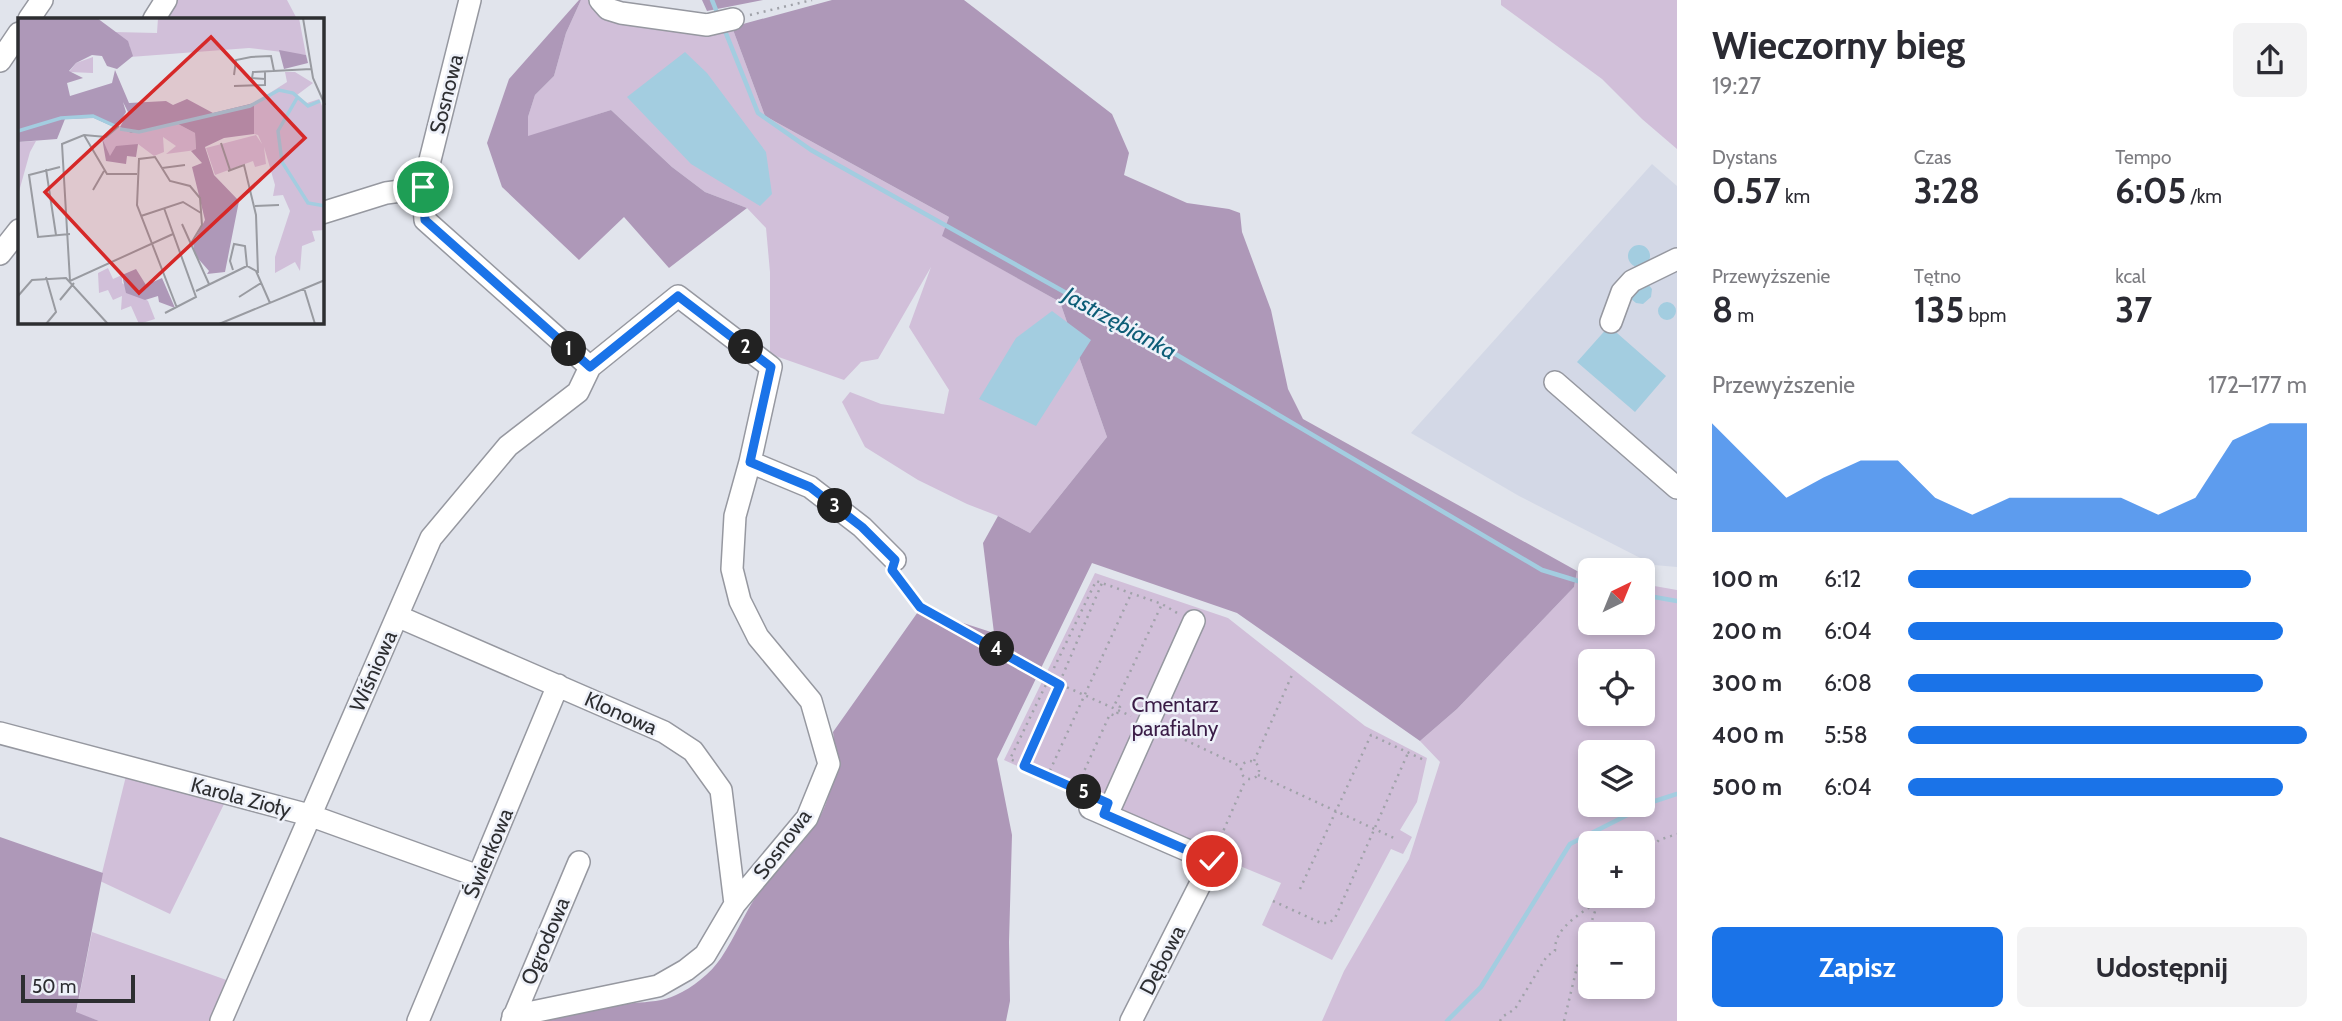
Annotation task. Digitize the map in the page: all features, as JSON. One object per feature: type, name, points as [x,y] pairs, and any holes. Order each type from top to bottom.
[{"type":"street","points":[[30,18],[42,0]]},
{"type":"street","points":[[155,18],[166,0]]},
{"type":"street","name":"Sosnowa","points":[[470,0],[423,187],[425,220],[590,367],[678,296],[771,367],[735,516],[732,569],[740,601],[758,637],[811,701],[829,764],[807,818],[735,904],[705,955],[658,986],[512,1018]]},
{"type":"street","points":[[600,0],[608,9],[621,13],[707,25],[733,19]]},
{"type":"street","points":[[0,61],[18,34]]},
{"type":"street","points":[[324,212],[386,193],[423,187]]},
{"type":"street","points":[[0,254],[18,231]]},
{"type":"street","points":[[1611,322],[1622,292],[1632,281],[1677,259]]},
{"type":"street","name":"Wiśniowa","points":[[221,1021],[431,538],[508,446],[578,392],[590,367]]},
{"type":"street","points":[[1555,382],[1677,488]]},
{"type":"street","points":[[750,462],[810,487],[862,527],[895,560]]},
{"type":"street","name":"Klonowa","points":[[397,615],[664,732],[693,751],[722,790],[735,904]]},
{"type":"street","points":[[1194,621],[1148,723],[1095,806],[1213,855]]},
{"type":"street","name":"Świerkowa","points":[[418,1021],[558,685]]},
{"type":"street","name":"Karola Zioły","points":[[0,733],[309,815],[478,876]]},
{"type":"street","name":"Dębowa","points":[[1131,1021],[1213,855]]},
{"type":"street","name":"Ogrodowa","points":[[512,1018],[579,862]]},
{"type":"path","points":[[733,19],[812,0]]},
{"type":"path","points":[[895,560],[892,570],[920,607],[1047,679],[1242,767]]},
{"type":"path","points":[[1095,806],[1076,789],[1010,759],[1096,581],[1162,604],[1194,621]]},
{"type":"path","points":[[1024,766],[1102,583]]},
{"type":"path","points":[[1047,777],[1131,594]]},
{"type":"path","points":[[1076,789],[1110,713],[1116,716],[1120,707],[1115,704],[1162,604]]},
{"type":"path","points":[[1254,761],[1292,675]]},
{"type":"path","points":[[1300,889],[1370,735],[1424,760]]},
{"type":"path","points":[[1273,901],[1313,920],[1329,923],[1335,918],[1408,753]]},
{"type":"path","points":[[1246,779],[1241,773],[1242,767],[1246,762],[1254,761]]},
{"type":"path","points":[[1254,761],[1259,769],[1258,775]]},
{"type":"path","points":[[1258,775],[1394,838]]},
{"type":"path","points":[[1246,779],[1258,775]]},
{"type":"path","points":[[1213,855],[1246,779]]},
{"type":"path","points":[[1655,844],[1659,840],[1677,834]]},
{"type":"path","points":[[1500,1021],[1515,1009],[1546,956],[1555,951],[1554,945],[1571,919],[1588,908]]},
{"type":"path","points":[[1564,1021],[1577,967],[1596,908]]},
{"type":"shaded area","points":[[579,0],[554,76],[535,95],[528,117],[528,136],[611,110],[672,167],[705,192],[747,208],[669,268],[624,217],[579,260],[502,187],[487,143],[509,79]]},
{"type":"shaded area","points":[[702,0],[763,0],[707,11]]},
{"type":"shaded area","points":[[832,0],[964,0],[1112,114],[1129,153],[1124,175],[1187,203],[1240,213],[1242,232],[1271,310],[1288,389],[1303,419],[1577,571],[1574,587],[1457,709],[1420,741],[1237,613],[1092,563],[997,759],[1012,835],[1010,1001],[1006,1021],[546,1021],[578,1011],[666,999],[688,988],[712,969],[761,889],[798,847],[822,813],[832,783],[835,758],[833,732],[920,609],[994,633],[983,543],[998,516],[1030,533],[1107,437],[1060,302],[942,236],[949,217],[765,116],[732,27]]},
{"type":"shaded area","points":[[1652,164],[1677,186],[1677,567],[1656,565],[1656,558],[1640,558],[1519,496],[1411,433]]},
{"type":"shaded area","points":[[0,837],[103,873],[76,1012],[99,1021],[0,1021]]},
{"type":"green space","points":[[175,0],[287,0],[296,18],[165,18]]},
{"type":"green space","points":[[581,0],[589,0],[606,16],[627,24],[712,36],[732,27],[765,116],[949,217],[943,236],[1060,302],[1107,437],[1030,533],[918,480],[865,447],[842,402],[850,392],[881,404],[944,414],[949,390],[909,327],[931,267],[878,359],[861,362],[844,380],[770,354],[770,272],[766,228],[747,208],[705,192],[672,167],[611,110],[528,137],[528,117],[535,95],[554,76],[566,33]]},
{"type":"green space","points":[[1501,0],[1677,0],[1677,149],[1602,79],[1501,5]]},
{"type":"green space","points":[[1577,571],[1578,635],[1656,635],[1656,586],[1677,590],[1677,1021],[1322,1021],[1344,971],[1409,859],[1440,762],[1420,741],[1457,709],[1574,587]]},
{"type":"green space","name":"Cmentarz parafialny","points":[[1095,573],[1228,618],[1365,726],[1427,758],[1417,802],[1400,830],[1412,837],[1403,854],[1391,849],[1332,960],[1262,925],[1281,883],[1223,859],[1223,853],[1207,846],[1200,848],[1004,760]]},
{"type":"green space","points":[[126,776],[226,800],[170,914],[100,881]]},
{"type":"green space","points":[[92,932],[232,982],[215,1021],[99,1021],[76,1013]]},
{"type":"water","points":[[685,52],[707,73],[766,152],[772,194],[760,206],[691,164],[627,97]]},
{"type":"water","points":[[1639,245],[1647,248],[1650,256],[1647,264],[1639,267],[1631,264],[1628,256],[1631,248]]},
{"type":"water","points":[[1647,283],[1652,289],[1651,297],[1643,304],[1636,303],[1630,298],[1631,287]]},
{"type":"water","points":[[1667,302],[1673,305],[1676,311],[1673,317],[1667,320],[1661,317],[1658,311],[1661,305]]},
{"type":"water","points":[[1052,311],[1091,340],[1036,426],[979,399],[1016,338]]},
{"type":"water","points":[[1609,326],[1666,376],[1635,412],[1577,362]]},
{"type":"waterway","name":"Jastrzębianka","points":[[712,0],[718,15]]},
{"type":"waterway","name":"Jastrzębianka","points":[[723,26],[758,113],[811,150],[1177,355],[1542,570],[1578,581]]},
{"type":"waterway","name":"Jastrzębianka","points":[[1656,597],[1677,601]]},
{"type":"waterway","points":[[1447,1021],[1481,987],[1570,844],[1655,801],[1677,794]]},
{"type":"route","points":[[423,187],[425,220],[590,367],[678,296],[771,367],[750,462],[810,487],[862,527],[895,560],[892,570],[920,607],[1060,685],[1024,766],[1108,803],[1104,814],[1212,861]]}]
